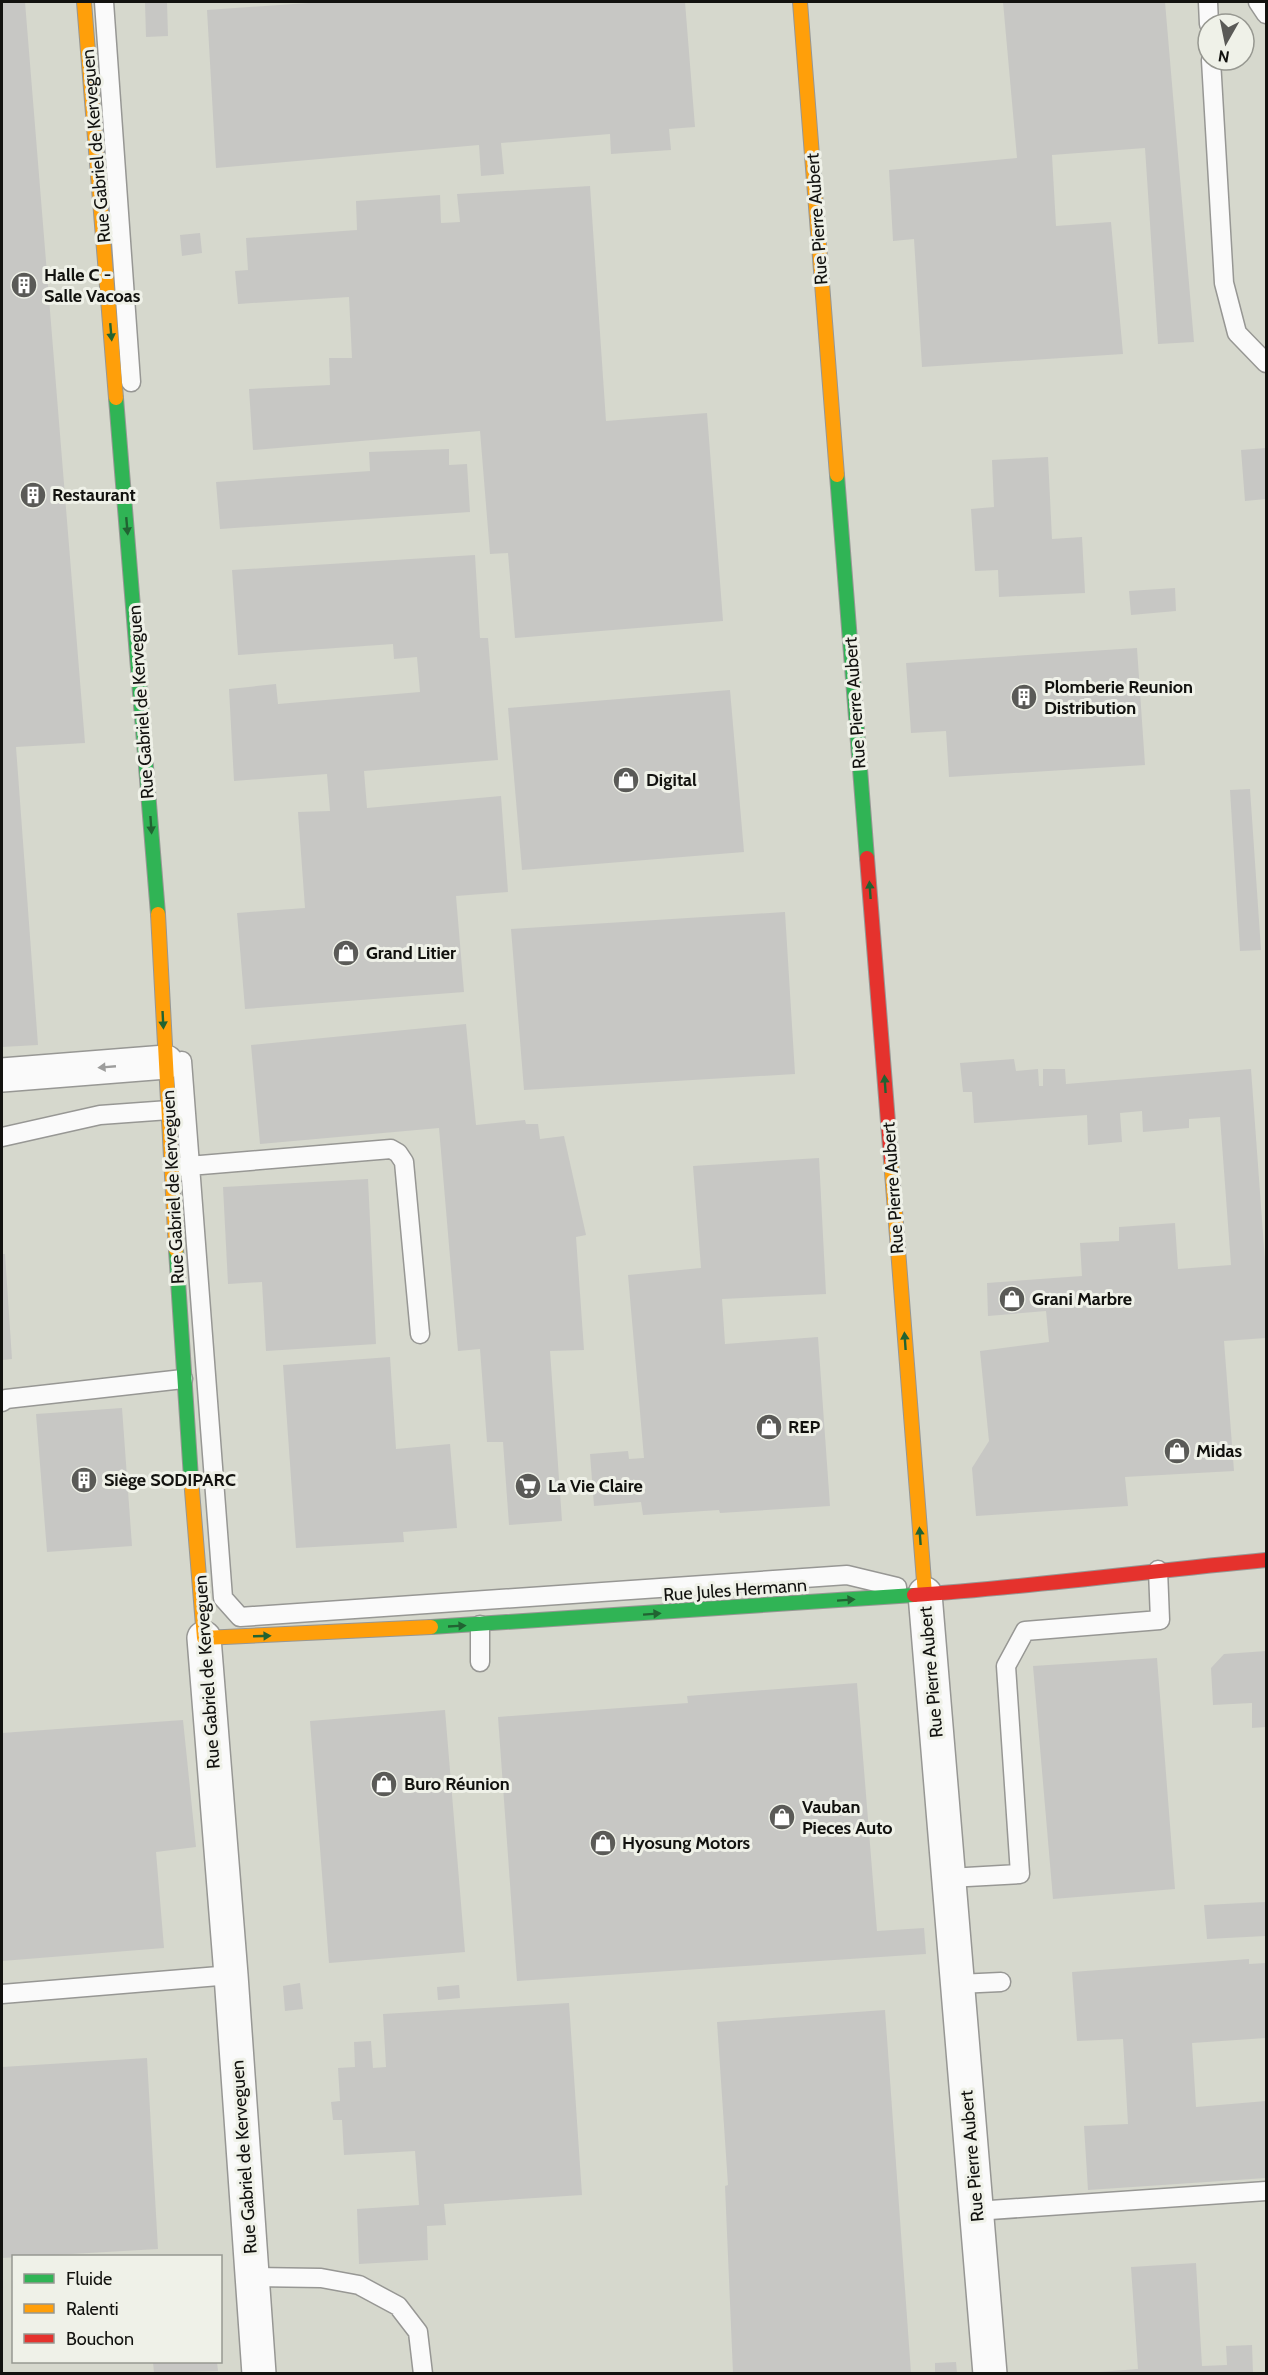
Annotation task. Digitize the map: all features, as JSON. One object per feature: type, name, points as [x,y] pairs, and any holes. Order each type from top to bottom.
[{"type":"street","name":"Rue Gabriel de Kerveguen","points":[[84,2],[157,903],[168,1110],[181,1167],[183,1378],[231,1975],[259,2373]]},
{"type":"street","name":"Rue Pierre Aubert","points":[[800,2],[925,1594],[990,2373]]},
{"type":"street","points":[[2,1075],[166,1062]]},
{"type":"street","name":"Rue Jules Hermann","points":[[204,1638],[480,1625],[925,1594],[1266,1560]]},
{"type":"lane","points":[[104,2],[181,1167],[223,1598],[240,1617],[847,1575],[925,1594]]},
{"type":"lane","points":[[1258,2],[1266,14]]},
{"type":"lane","points":[[1212,72],[1224,283],[1237,333],[1266,363]]},
{"type":"lane","points":[[2,1137],[100,1115],[168,1110]]},
{"type":"lane","points":[[181,1167],[391,1149],[398,1153],[405,1162],[420,1334]]},
{"type":"lane","points":[[2,1402],[6,1398],[183,1378]]},
{"type":"lane","points":[[949,1878],[1020,1874],[1006,1666],[1025,1631],[1160,1620],[1158,1570]]},
{"type":"lane","points":[[480,1625],[480,1662]]},
{"type":"lane","points":[[2,1994],[231,1975]]},
{"type":"lane","points":[[958,1984],[1001,1982]]},
{"type":"lane","points":[[976,2211],[1266,2191]]},
{"type":"lane","points":[[253,2277],[321,2278],[358,2285],[398,2306],[418,2332],[423,2373]]},
{"type":"shaded area","points":[[2,2],[1266,2],[1266,2373],[2,2373]]},
{"type":"building","points":[[2,2],[25,2],[85,743],[16,747],[38,1045],[2,1047]]},
{"type":"building","points":[[145,2],[167,2],[168,36],[146,37]]},
{"type":"building","points":[[323,2],[685,2],[695,127],[669,129],[671,150],[611,154],[610,134],[501,143],[504,174],[481,176],[479,145],[216,168],[207,10]]},
{"type":"building","points":[[1003,2],[1165,2],[1194,342],[1158,344],[1145,148],[1052,155],[1056,226],[1111,222],[1123,354],[922,367],[914,239],[893,241],[889,170],[1017,158]]},
{"type":"building","points":[[590,186],[606,421],[707,413],[723,621],[515,638],[508,553],[490,554],[480,431],[253,450],[249,389],[330,385],[329,358],[352,358],[349,297],[238,304],[235,271],[248,270],[246,238],[357,230],[356,201],[440,195],[441,223],[460,222],[457,194]]},
{"type":"building","points":[[200,233],[202,253],[182,256],[180,235]]},
{"type":"building","points":[[1266,448],[1266,499],[1245,501],[1241,450]]},
{"type":"building","points":[[449,449],[449,465],[467,464],[470,512],[220,529],[216,482],[370,471],[369,452]]},
{"type":"building","points":[[1048,457],[1052,539],[1082,537],[1085,593],[999,597],[998,570],[975,571],[971,509],[994,507],[992,460]]},
{"type":"building","points":[[475,555],[480,638],[488,638],[498,760],[364,771],[367,808],[501,796],[508,892],[456,896],[464,992],[245,1009],[237,913],[305,908],[298,812],[330,811],[327,774],[234,781],[229,689],[276,684],[278,704],[420,692],[417,657],[394,659],[393,644],[238,655],[232,570]]},
{"type":"building","points":[[1175,588],[1176,611],[1131,615],[1129,591]]},
{"type":"building","name":"Plomberie Reunion Distribution","points":[[1137,648],[1145,765],[949,777],[946,731],[911,733],[906,663]]},
{"type":"building","name":"Digital","points":[[730,690],[744,852],[522,870],[508,708]]},
{"type":"building","points":[[1250,789],[1261,950],[1240,951],[1230,790]]},
{"type":"building","points":[[785,912],[795,1074],[524,1090],[511,929]]},
{"type":"building","points":[[466,1024],[476,1125],[525,1120],[526,1124],[538,1124],[540,1139],[564,1136],[586,1235],[576,1237],[584,1350],[550,1351],[562,1521],[509,1525],[503,1442],[487,1442],[480,1349],[458,1351],[439,1128],[260,1144],[251,1045]]},
{"type":"building","points":[[1014,1059],[1016,1071],[1038,1069],[1039,1086],[1043,1086],[1043,1069],[1065,1069],[1066,1084],[1251,1069],[1266,1275],[1266,1338],[1224,1341],[1234,1471],[1125,1477],[1128,1506],[976,1516],[972,1468],[989,1441],[980,1351],[1049,1342],[1046,1311],[988,1316],[987,1283],[1082,1276],[1080,1243],[1119,1241],[1119,1227],[1175,1223],[1178,1269],[1231,1265],[1220,1117],[1189,1119],[1189,1128],[1143,1132],[1142,1111],[1120,1113],[1122,1142],[1088,1145],[1087,1115],[974,1123],[972,1092],[963,1092],[960,1063]]},
{"type":"building","points":[[819,1158],[826,1294],[722,1299],[725,1344],[818,1337],[830,1506],[643,1515],[641,1502],[594,1506],[590,1454],[628,1451],[629,1459],[644,1458],[628,1275],[701,1268],[693,1166]]},
{"type":"building","points":[[368,1179],[376,1344],[266,1351],[262,1282],[228,1284],[223,1187]]},
{"type":"building","points":[[2,1254],[5,1254],[12,1359],[2,1360]]},
{"type":"building","points":[[390,1357],[396,1449],[450,1444],[457,1528],[403,1532],[404,1542],[296,1548],[283,1365]]},
{"type":"building","name":"Siège SODIPARC","points":[[122,1408],[132,1546],[47,1552],[36,1414]]},
{"type":"building","points":[[1266,1651],[1266,1727],[1252,1728],[1252,1703],[1213,1705],[1211,1668],[1224,1654]]},
{"type":"building","points":[[1157,1658],[1175,1889],[1053,1899],[1033,1666]]},
{"type":"building","points":[[857,1683],[877,1931],[924,1928],[926,1954],[517,1981],[498,1717],[688,1703],[687,1696]]},
{"type":"building","points":[[445,1710],[465,1952],[329,1963],[310,1721]]},
{"type":"building","points":[[183,1720],[196,1847],[156,1852],[164,1948],[2,1961],[2,1733]]},
{"type":"building","points":[[1266,1902],[1266,1936],[1207,1939],[1204,1905]]},
{"type":"building","points":[[1249,1959],[1249,1964],[1266,1963],[1266,2038],[1192,2043],[1196,2107],[1266,2101],[1266,2178],[1088,2190],[1084,2126],[1128,2124],[1123,2039],[1077,2041],[1072,1972]]},
{"type":"building","points":[[300,1983],[303,2009],[285,2011],[283,1986]]},
{"type":"building","points":[[459,1985],[460,1998],[438,2000],[437,1987]]},
{"type":"building","points":[[569,2003],[582,2195],[444,2204],[446,2225],[427,2226],[428,2260],[359,2264],[357,2209],[419,2205],[415,2151],[344,2155],[342,2120],[333,2120],[331,2102],[340,2101],[338,2068],[355,2067],[354,2042],[371,2041],[373,2068],[386,2067],[383,2014]]},
{"type":"building","points":[[885,2010],[911,2373],[733,2373],[725,2186],[728,2185],[717,2022]]},
{"type":"building","points":[[147,2058],[158,2249],[12,2255],[12,2257],[2,2258],[2,2067]]},
{"type":"building","points":[[1196,2263],[1202,2366],[1227,2365],[1226,2346],[1252,2345],[1253,2373],[1099,2373],[1138,2369],[1131,2267]]},
{"type":"building","points":[[956,2362],[957,2373],[935,2373],[935,2363]]},
{"type":"building","points":[[153,2363],[217,2363],[218,2371],[154,2373]]},
{"type":"traffic: fast","points":[[116,398],[158,914]]},
{"type":"traffic: fast","points":[[837,475],[867,858]]},
{"type":"traffic: fast","points":[[176,1250],[191,1478]]},
{"type":"traffic: fast","points":[[431,1627],[914,1595]]},
{"type":"traffic: slow","points":[[84,2],[116,398]]},
{"type":"traffic: slow","points":[[800,2],[837,475]]},
{"type":"traffic: slow","points":[[158,914],[176,1250]]},
{"type":"traffic: slow","points":[[891,1160],[925,1594]]},
{"type":"traffic: slow","points":[[191,1478],[204,1638],[431,1627]]},
{"type":"traffic: jam","points":[[867,858],[891,1160]]},
{"type":"traffic: jam","points":[[914,1595],[1266,1560]]},
{"type":"place","name":"Halle C - Salle Vacoas","points":[[24,285]]},
{"type":"place","name":"Restaurant","points":[[33,495]]},
{"type":"place","name":"Plomberie Reunion Distribution","points":[[1024,697]]},
{"type":"place","name":"Digital","points":[[626,780]]},
{"type":"place","name":"Grand Litier","points":[[346,953]]},
{"type":"place","name":"Grani Marbre","points":[[1012,1299]]},
{"type":"place","name":"REP","points":[[769,1427]]},
{"type":"place","name":"Midas","points":[[1177,1451]]},
{"type":"place","name":"Siège SODIPARC","points":[[84,1480]]},
{"type":"place","name":"La Vie Claire","points":[[528,1486]]},
{"type":"place","name":"Buro Réunion","points":[[384,1784]]},
{"type":"place","name":"Vauban Pieces Auto","points":[[782,1817]]},
{"type":"place","name":"Hyosung Motors","points":[[603,1843]]}]
